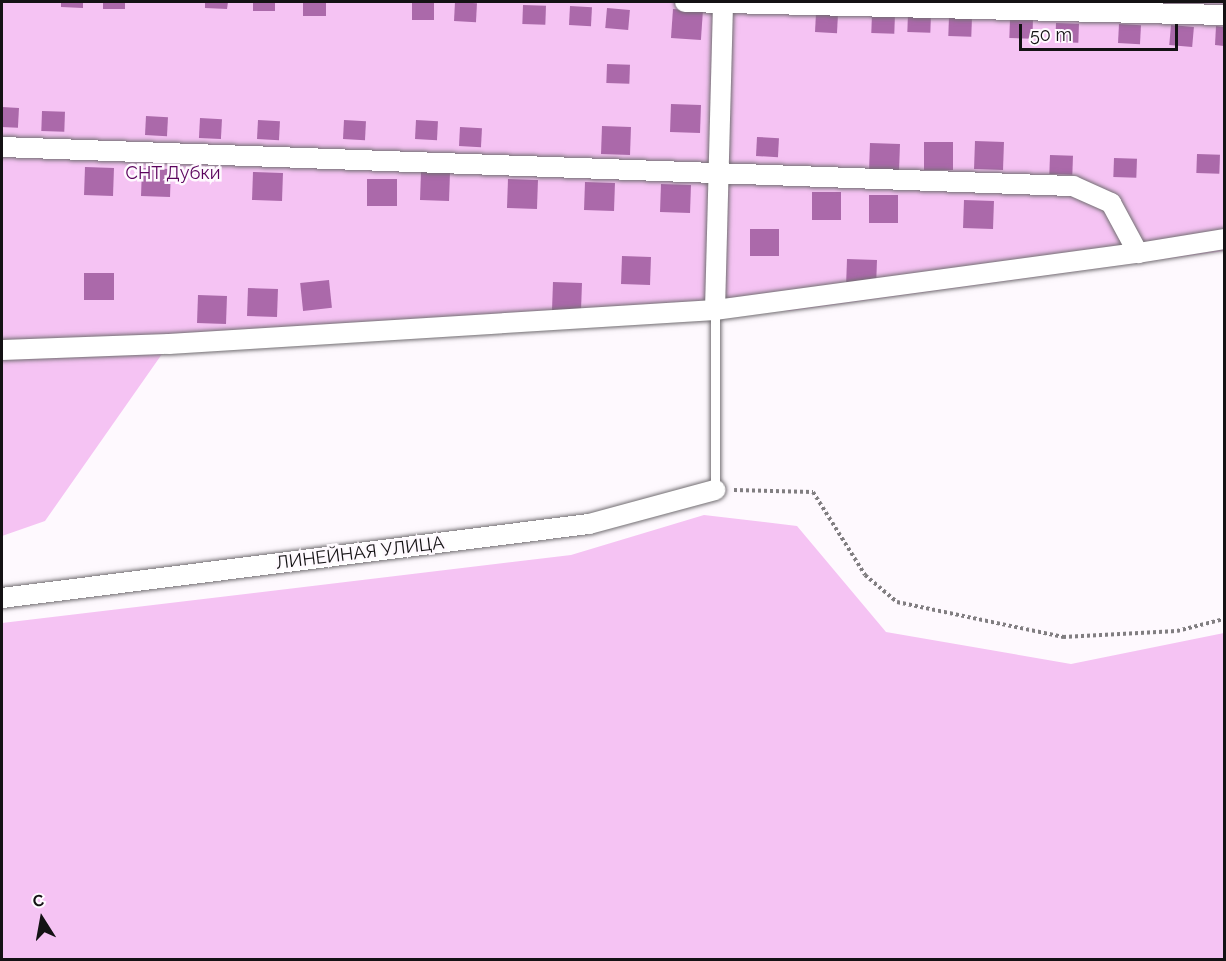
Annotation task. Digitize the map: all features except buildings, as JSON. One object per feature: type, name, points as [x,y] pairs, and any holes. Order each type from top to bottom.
[{"type":"street","points":[[685,2],[1224,15]]},
{"type":"street","points":[[715,310],[722,2]]},
{"type":"street","points":[[2,147],[718,175],[1072,186],[1111,203],[1138,253]]},
{"type":"street","points":[[2,350],[169,344],[715,310],[1138,253],[1224,239]]},
{"type":"street","name":"ЛИНЕЙНАЯ УЛИЦА","points":[[2,598],[589,524],[715,490]]},
{"type":"lane","points":[[715,310],[715,490]]},
{"type":"path","points":[[715,490],[813,492],[865,575],[897,602],[1062,638],[1177,631],[1224,620]]},
{"type":"green space","name":"СНТ Дубки","points":[[2,2],[1224,2],[1224,251],[789,311],[715,310],[169,344],[45,521],[2,536]]},
{"type":"green space","points":[[704,515],[797,526],[886,632],[1071,664],[1224,633],[1224,959],[2,959],[2,623],[571,555]]}]
